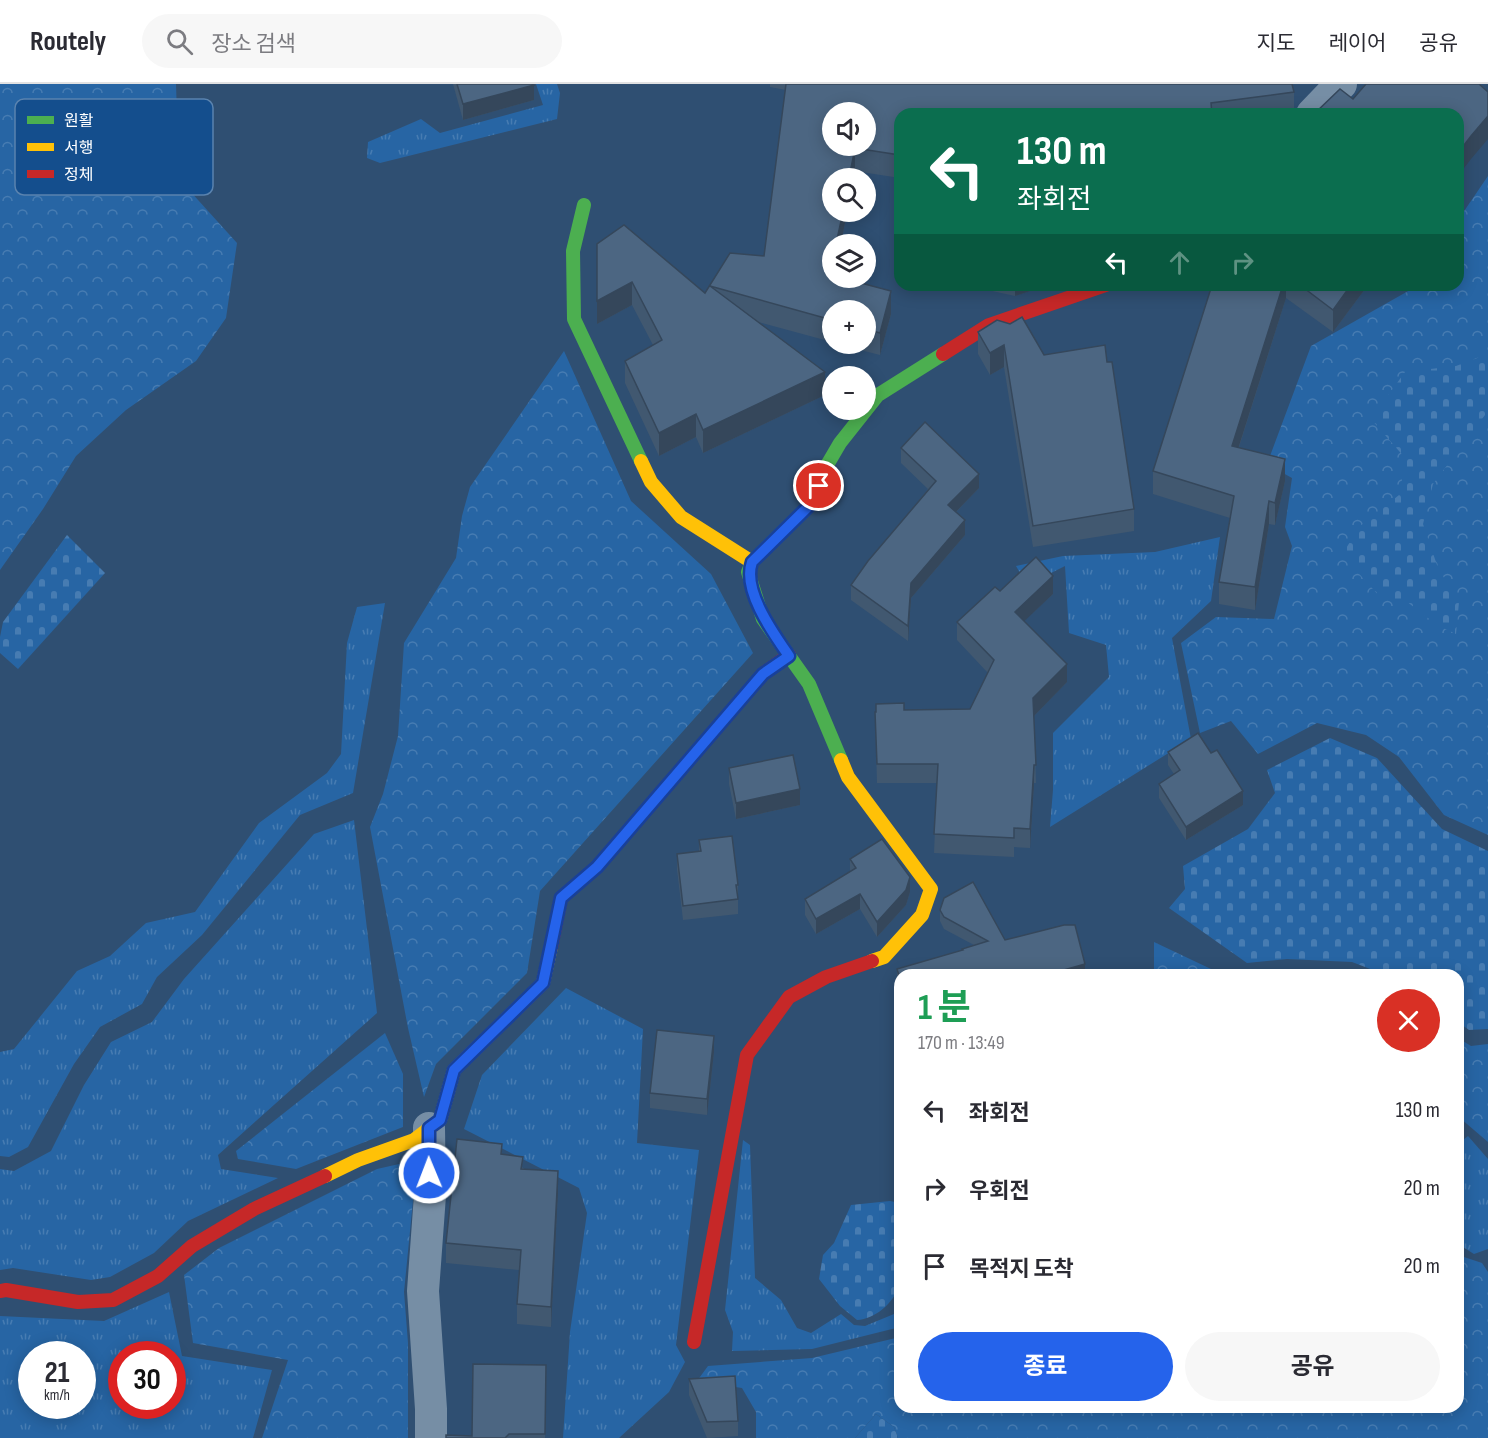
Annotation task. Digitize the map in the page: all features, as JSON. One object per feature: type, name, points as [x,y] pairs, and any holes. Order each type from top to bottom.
[{"type":"street","points":[[1318,108],[1341,84]]},
{"type":"street","points":[[584,205],[573,251],[574,319],[595,364],[651,482],[681,517],[752,562]]},
{"type":"street","points":[[694,1342],[747,1055],[789,997],[826,977],[884,957],[922,915],[931,889],[848,777],[809,684],[763,619],[748,572],[752,562],[815,500],[823,472],[840,443],[878,395],[989,325],[1088,291]]},
{"type":"street","points":[[0,1291],[6,1290],[78,1302],[113,1300],[158,1276],[192,1246],[254,1209],[358,1160],[414,1140],[440,1120],[454,1070],[543,983],[561,898],[597,867],[763,674],[789,656]]},
{"type":"street","points":[[429,1128],[430,1195],[423,1292],[431,1438]]},
{"type":"green space","points":[[0,84],[176,84],[176,99],[15,99],[15,195],[194,195],[237,243],[226,318],[196,361],[126,410],[76,456],[43,509],[0,570]]},
{"type":"green space","points":[[536,84],[557,84],[560,93],[557,119],[380,163],[367,158],[368,142],[421,119],[440,133],[543,105]]},
{"type":"green space","points":[[1488,176],[1488,835],[1444,815],[1399,757],[1366,735],[1317,723],[1258,754],[1231,721],[1200,733],[1181,643],[1216,617],[1274,619],[1292,546],[1285,527],[1292,478],[1267,464],[1311,346],[1408,291],[1464,291],[1464,211]]},
{"type":"green space","points":[[564,351],[631,501],[711,574],[753,653],[540,891],[527,973],[436,1064],[424,1097],[408,1028],[370,827],[383,794],[398,736],[404,643],[456,558],[462,516],[470,487]]},
{"type":"green space","points":[[1488,354],[1488,411],[1433,484],[1423,524],[1438,568],[1459,602],[1456,634],[1437,625],[1406,601],[1382,599],[1342,555],[1359,527],[1399,495],[1406,459],[1371,419],[1405,372],[1456,366]]},
{"type":"green space","points":[[67,535],[105,573],[18,669],[0,653],[3,622]]},
{"type":"green space","points":[[1220,537],[1211,601],[1172,638],[1191,739],[1050,827],[1053,790],[1053,733],[1109,677],[1106,645],[1069,633],[1065,566],[1027,585],[1016,566],[1063,556],[1155,552]]},
{"type":"green space","points":[[385,603],[353,793],[300,815],[202,935],[157,977],[142,1004],[100,1027],[74,1064],[28,1147],[9,1157],[0,1156],[0,1052],[14,1049],[77,971],[110,956],[146,923],[195,912],[259,823],[327,773],[341,754],[347,643],[357,607]]},
{"type":"green space","points":[[1330,738],[1377,758],[1442,829],[1488,851],[1488,1029],[1469,1030],[1464,1026],[1464,969],[1370,969],[1352,962],[1287,959],[1247,963],[1169,908],[1185,889],[1183,866],[1248,829],[1275,793],[1267,770]]},
{"type":"green space","points":[[354,820],[377,1013],[218,1155],[221,1169],[278,1178],[188,1221],[154,1253],[110,1277],[91,1280],[13,1268],[0,1270],[0,1169],[14,1171],[51,1151],[84,1085],[111,1042],[152,1022],[184,979],[314,834]]},
{"type":"green space","points":[[1154,942],[1211,969],[1154,969]]},
{"type":"green space","points":[[566,988],[643,1029],[637,1143],[699,1150],[676,1345],[685,1362],[669,1392],[619,1438],[563,1438],[570,1332],[587,1213],[579,1188],[464,1129],[482,1075]]},
{"type":"green space","points":[[385,1033],[403,1074],[403,1127],[296,1169],[238,1159],[236,1151]]},
{"type":"green space","points":[[1464,1042],[1471,1046],[1488,1044],[1488,1142],[1464,1121]]},
{"type":"green space","points":[[1468,1136],[1488,1159],[1488,1249],[1474,1254],[1464,1248],[1464,1139]]},
{"type":"green space","points":[[743,1140],[750,1145],[755,1278],[781,1300],[797,1328],[811,1333],[841,1314],[854,1325],[865,1326],[894,1314],[894,1328],[812,1349],[732,1351],[733,1332],[725,1310]]},
{"type":"green space","points":[[417,1160],[404,1292],[408,1343],[408,1438],[262,1438],[288,1360],[193,1343],[184,1275],[219,1248],[377,1169]]},
{"type":"green space","points":[[894,1202],[894,1296],[876,1314],[857,1320],[840,1306],[819,1279],[823,1255],[834,1243],[851,1205]]},
{"type":"green space","points":[[1464,1257],[1482,1263],[1488,1272],[1488,1438],[898,1438],[894,1427],[876,1414],[855,1438],[756,1438],[756,1412],[742,1388],[697,1381],[708,1366],[812,1358],[894,1338],[894,1413],[1464,1413]]},
{"type":"green space","points":[[169,1292],[179,1341],[108,1341],[108,1419],[186,1419],[186,1357],[272,1370],[253,1438],[0,1438],[0,1316],[104,1321]]},
{"type":"green space","points":[[876,1414],[894,1427],[898,1438],[855,1438]]},
{"type":"building","points":[[457,84],[533,84],[534,85],[463,104]]},
{"type":"building","points":[[786,84],[1292,84],[1294,92],[1211,103],[1211,108],[894,108],[894,154],[876,151],[876,102],[822,102],[822,156],[853,156],[851,168],[822,168],[822,222],[841,222],[838,234],[822,234],[822,288],[876,287],[891,291],[880,333],[876,332],[876,300],[822,300],[822,317],[710,286],[822,370],[822,373],[703,430],[696,414],[659,433],[625,361],[662,340],[632,282],[597,301],[597,244],[624,225],[705,293],[730,253],[764,256]]},
{"type":"building","points":[[1366,84],[1479,84],[1488,92],[1488,116],[1464,145],[1464,108],[1320,108],[1340,89],[1353,99]]},
{"type":"building","points":[[1210,291],[1281,291],[1232,446],[1285,459],[1275,503],[1269,501],[1255,587],[1219,582],[1234,496],[1153,471]]},
{"type":"building","points":[[1308,291],[1347,291],[1333,310]]},
{"type":"building","points":[[1022,317],[1044,355],[1105,345],[1107,362],[1112,362],[1134,509],[1033,526],[1004,345],[990,353],[978,332],[997,320],[1010,324]]},
{"type":"building","points":[[925,422],[979,474],[948,505],[965,520],[911,583],[908,626],[851,585],[868,561],[936,481],[901,448]]},
{"type":"building","points":[[1036,557],[1053,576],[1015,612],[1067,664],[1033,698],[1036,765],[1034,765],[1030,829],[1014,828],[1014,838],[934,834],[938,764],[877,764],[876,704],[904,703],[904,710],[970,709],[994,660],[957,622],[995,587],[1000,591]]},
{"type":"building","points":[[1198,733],[1211,753],[1217,750],[1243,791],[1186,827],[1159,784],[1180,770],[1168,752]]},
{"type":"building","points":[[793,755],[800,789],[736,803],[729,768]]},
{"type":"building","points":[[732,836],[738,899],[683,906],[677,854],[701,851],[699,840]]},
{"type":"building","points":[[882,839],[910,877],[906,890],[877,922],[860,894],[816,919],[805,899],[856,868],[850,859]]},
{"type":"building","points":[[973,882],[1005,940],[1064,925],[1075,925],[1085,964],[1067,969],[897,969],[988,941],[944,917],[940,910],[944,898]]},
{"type":"building","points":[[657,1030],[714,1036],[707,1099],[650,1093]]},
{"type":"building","points":[[457,1139],[502,1144],[501,1154],[523,1157],[521,1169],[558,1171],[551,1307],[517,1304],[521,1250],[446,1243]]},
{"type":"building","points":[[473,1364],[546,1365],[545,1434],[509,1434],[505,1438],[446,1438],[446,1435],[472,1436]]},
{"type":"building","points":[[735,1376],[738,1421],[707,1422],[689,1379]]},
{"type":"traffic: fast","points":[[584,205],[573,251],[574,319],[641,461]]},
{"type":"traffic: fast","points":[[841,760],[809,684],[763,619],[748,572],[752,562],[815,500],[823,472],[840,443],[878,395],[943,354]]},
{"type":"traffic: slow","points":[[641,461],[651,482],[681,517],[752,562]]},
{"type":"traffic: slow","points":[[841,760],[848,777],[931,889],[922,915],[884,957],[872,961]]},
{"type":"traffic: slow","points":[[325,1176],[358,1160],[414,1140],[440,1120],[454,1070],[543,983],[551,947]]},
{"type":"traffic: jam","points":[[943,354],[989,325],[1088,291]]},
{"type":"traffic: jam","points":[[551,947],[561,898],[597,867],[763,674],[789,655]]},
{"type":"traffic: jam","points":[[694,1342],[747,1055],[789,997],[826,977],[872,961]]},
{"type":"traffic: jam","points":[[0,1291],[6,1290],[78,1302],[113,1300],[158,1276],[192,1246],[254,1209],[325,1176]]},
{"type":"route","points":[[429,1173],[429,1128],[440,1120],[454,1070],[543,983],[561,898],[597,867],[763,674],[789,656],[763,619],[748,572],[752,562],[815,500],[819,486]]}]
